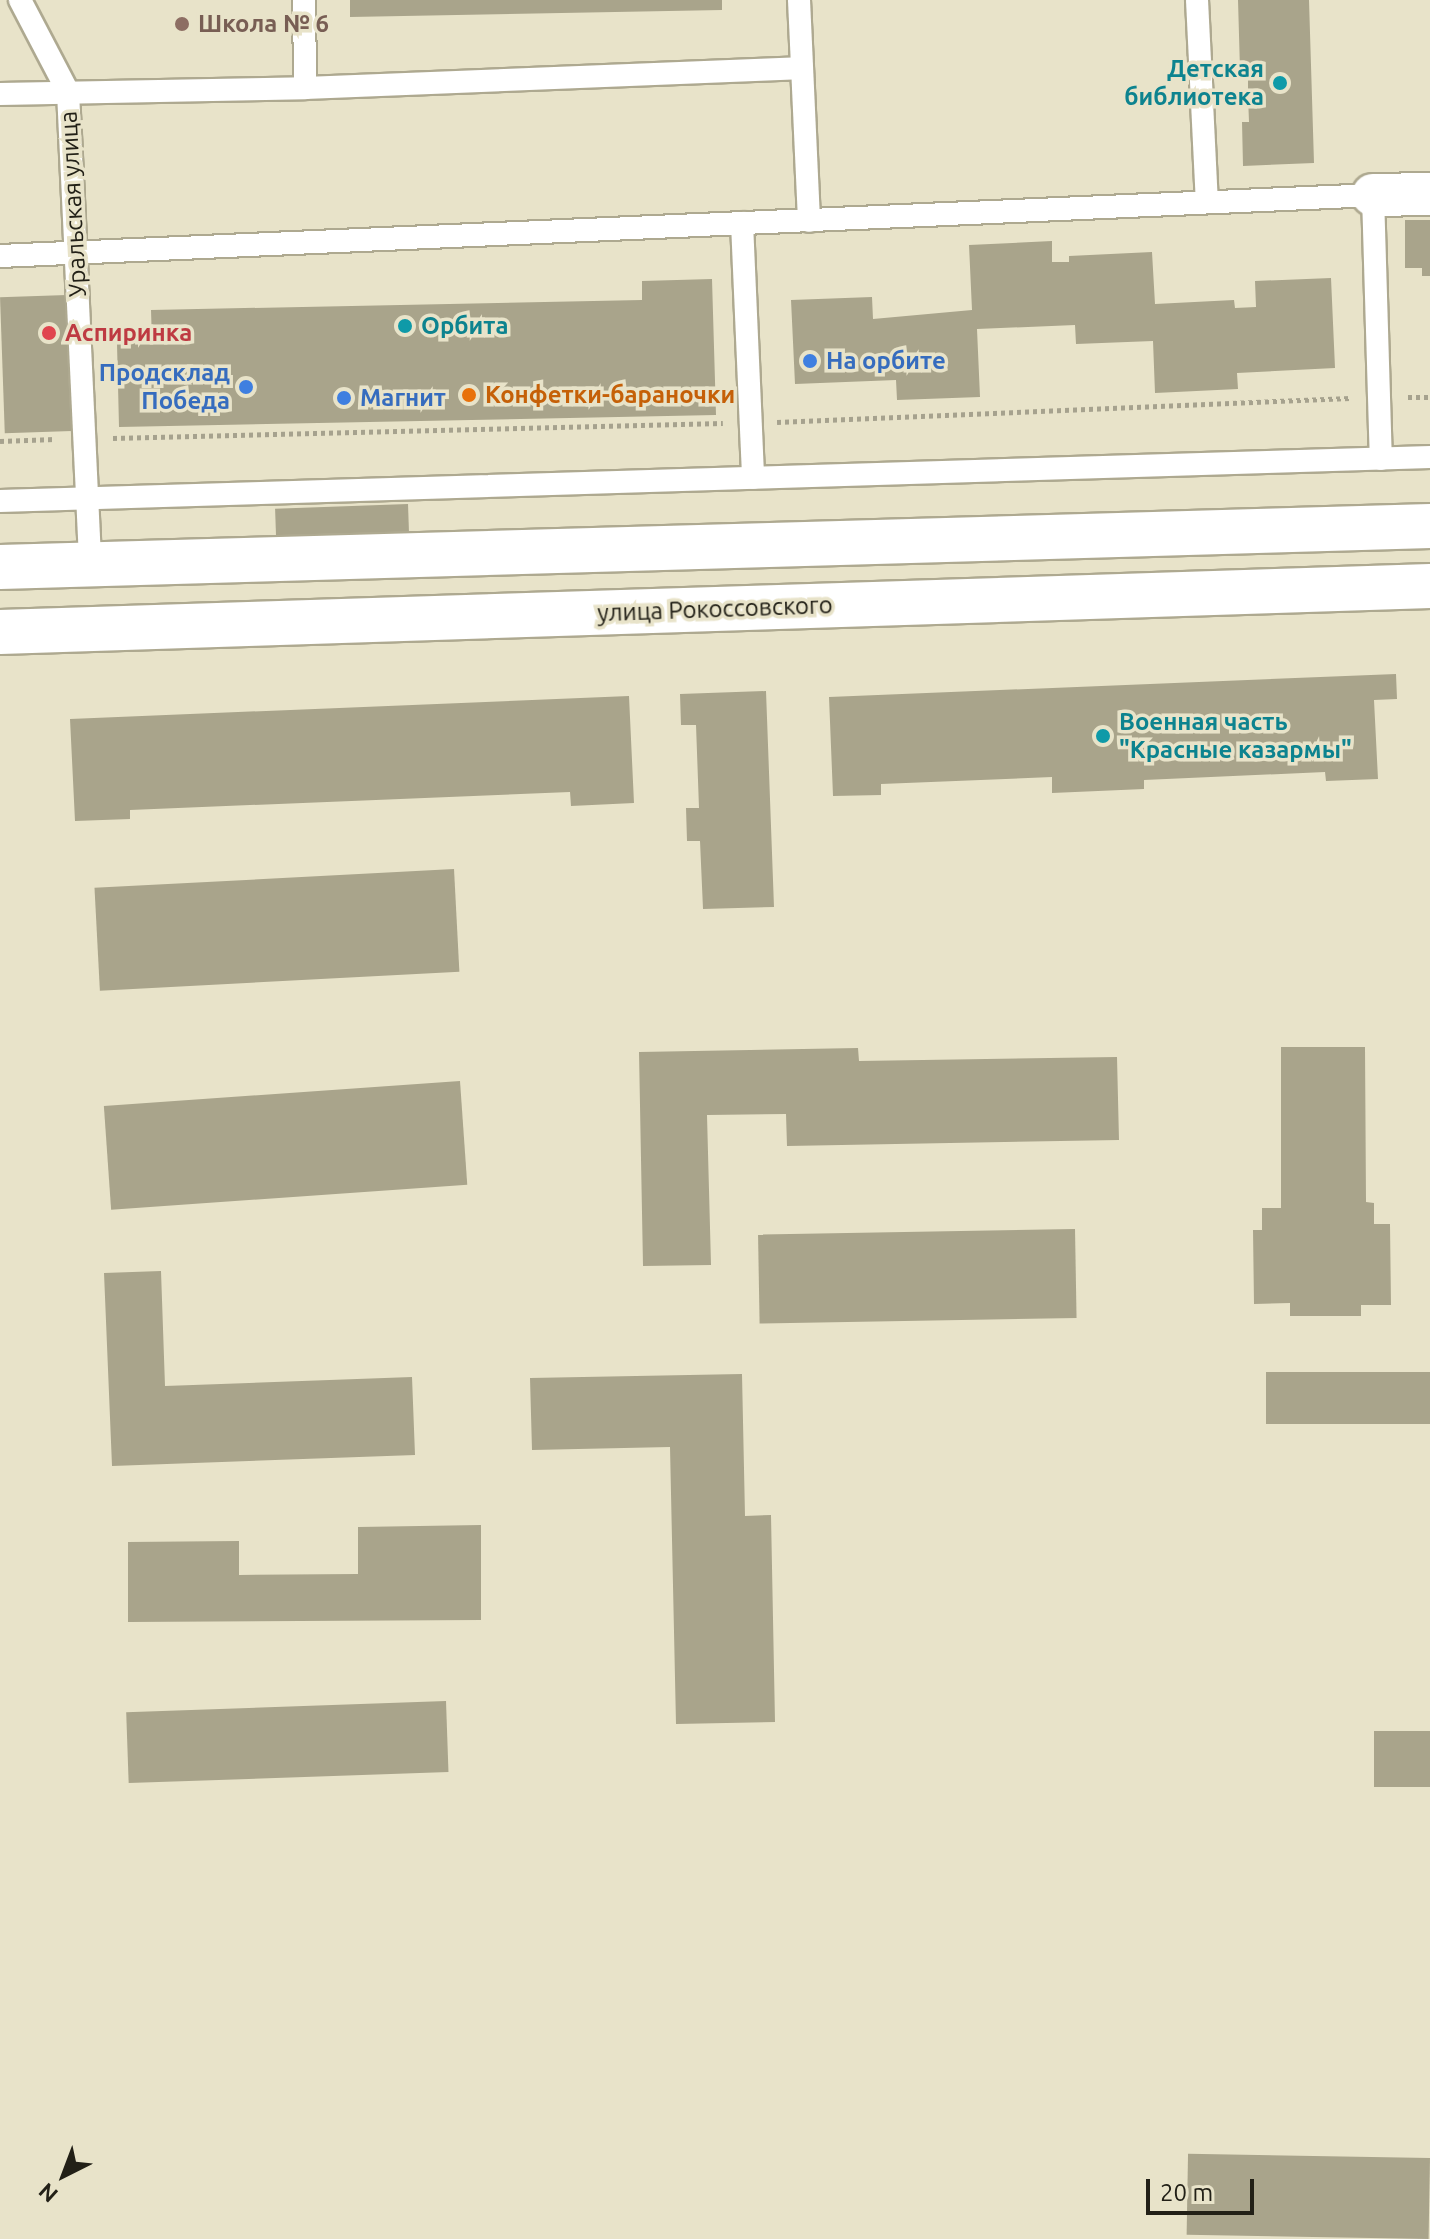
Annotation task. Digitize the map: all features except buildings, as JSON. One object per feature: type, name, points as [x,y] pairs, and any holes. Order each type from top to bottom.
[{"type":"highway","points":[[0,567],[1430,526]]},
{"type":"highway","name":"улица Рокоссовского","points":[[0,632],[1430,586]]},
{"type":"street","points":[[1373,195],[1430,194]]},
{"type":"lane","name":"Уральская улица","points":[[20,0],[68,92],[90,564]]},
{"type":"lane","points":[[304,0],[305,88]]},
{"type":"lane","points":[[799,0],[799,68],[809,221]]},
{"type":"lane","points":[[1197,0],[1207,202]]},
{"type":"lane","points":[[0,94],[305,88],[799,68]]},
{"type":"lane","points":[[0,256],[1373,195],[1381,459]]},
{"type":"lane","points":[[742,223],[753,478]]},
{"type":"lane","points":[[0,501],[1430,457]]},
{"type":"path","points":[[0,441],[750,423],[1380,396],[1430,397]]},
{"type":"place","name":"Школа № 6","points":[[182,24]]},
{"type":"place","name":"Детская библиотека","points":[[1280,83]]},
{"type":"place","name":"Орбита","points":[[405,326]]},
{"type":"place","name":"Аспиринка","points":[[49,333]]},
{"type":"place","name":"На орбите","points":[[810,361]]},
{"type":"place","name":"Продсклад Победа","points":[[246,387]]},
{"type":"place","name":"Конфетки-бараночки","points":[[469,395]]},
{"type":"place","name":"Магнит","points":[[344,398]]},
{"type":"place","name":"Военная часть \"Красные казармы\"","points":[[1103,736]]}]
